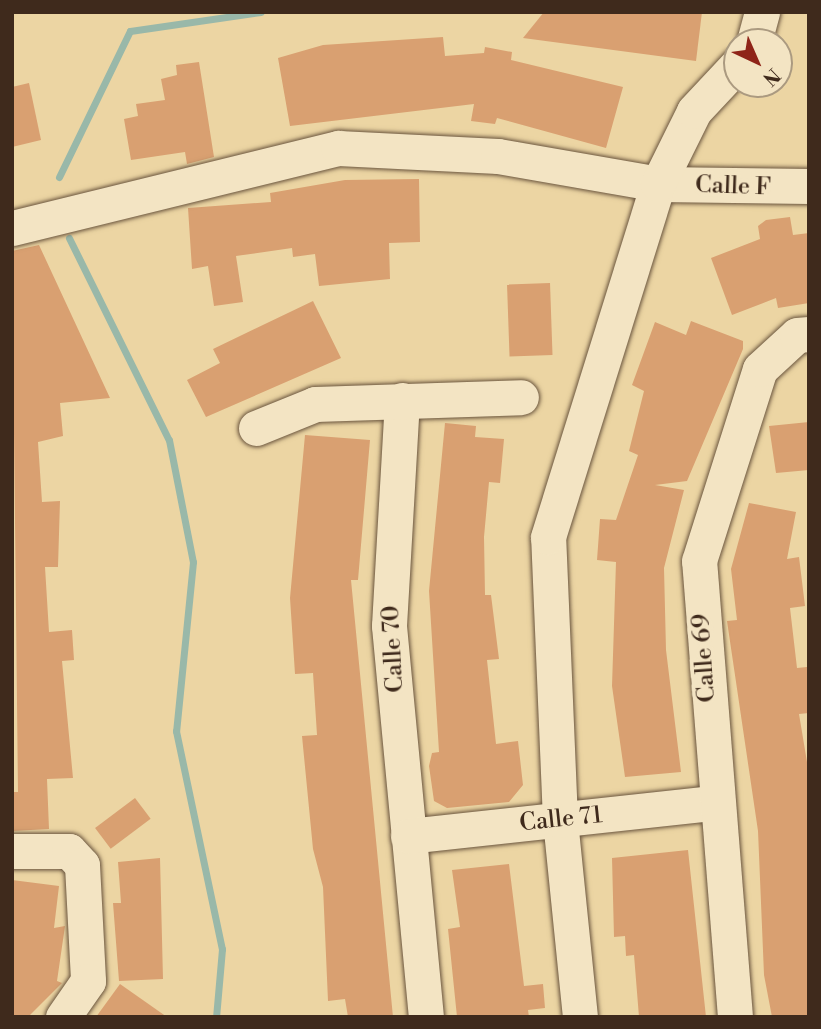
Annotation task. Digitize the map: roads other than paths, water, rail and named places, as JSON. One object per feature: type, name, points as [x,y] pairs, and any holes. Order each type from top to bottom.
[{"type":"street","points":[[580,1017],[560,820],[548,537],[658,184],[694,111],[723,80]]},
{"type":"street","name":"Calle F","points":[[12,228],[338,148],[498,156],[658,184],[809,186]]},
{"type":"street","name":"Calle 69","points":[[735,1017],[714,803],[699,561],[760,369],[797,335],[809,334]]},
{"type":"street","points":[[256,428],[315,404],[521,397]]},
{"type":"street","name":"Calle 70","points":[[402,400],[389,626],[426,1017]]},
{"type":"street","name":"Calle 71","points":[[408,836],[714,803]]},
{"type":"street","points":[[12,851],[69,851],[82,865],[88,981],[63,1017]]},
{"type":"waterway","points":[[59,177],[130,31],[261,12]]},
{"type":"waterway","points":[[69,238],[169,440],[193,562],[176,731],[222,949],[216,1017]]}]
